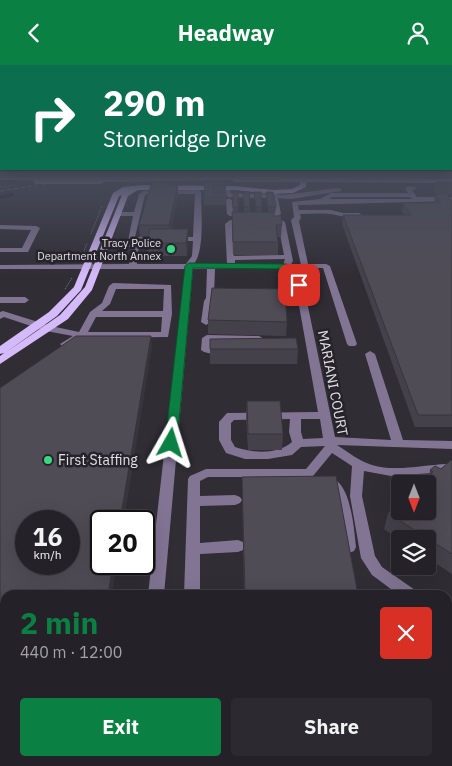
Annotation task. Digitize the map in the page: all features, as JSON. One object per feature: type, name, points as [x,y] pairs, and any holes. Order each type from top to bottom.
[{"type":"main road","points":[[0,351],[38,326],[65,303],[78,287],[111,209]]},
{"type":"main road","points":[[0,361],[48,329],[75,306],[90,288],[120,209]]},
{"type":"street","points":[[138,209],[131,239],[197,239]]},
{"type":"street","points":[[157,590],[189,266],[196,257],[198,209]]},
{"type":"street","points":[[229,209],[230,214],[278,214],[277,209]]},
{"type":"street","points":[[241,209],[241,214]]},
{"type":"street","points":[[252,209],[252,214]]},
{"type":"street","points":[[263,209],[264,214]]},
{"type":"street","points":[[295,209],[298,218],[295,221],[305,266]]},
{"type":"street","points":[[296,212],[367,215]]},
{"type":"street","points":[[118,214],[137,214]]},
{"type":"street","points":[[231,262],[230,222],[281,222],[290,269]]},
{"type":"street","points":[[0,227],[36,228],[25,250],[0,250]]},
{"type":"street","points":[[108,243],[133,244],[136,246],[133,266]]},
{"type":"street","points":[[0,267],[211,266],[231,262],[288,257]]},
{"type":"street","points":[[231,262],[290,269],[305,266],[326,266],[352,343]]},
{"type":"street","points":[[206,322],[210,298],[211,266]]},
{"type":"street","name":"MARIANI COURT","points":[[290,269],[297,273],[330,444]]},
{"type":"street","points":[[1,314],[48,329],[82,335],[165,335],[168,287],[113,286],[106,304],[93,314],[82,335],[56,351]]},
{"type":"street","points":[[265,297],[302,297]]},
{"type":"street","points":[[210,298],[238,298]]},
{"type":"street","points":[[0,299],[25,300]]},
{"type":"street","points":[[93,314],[167,314]]},
{"type":"street","points":[[234,350],[206,350],[207,338],[273,339]]},
{"type":"street","points":[[297,345],[311,345]]},
{"type":"street","points":[[370,354],[398,444]]},
{"type":"street","points":[[296,415],[295,432],[298,443]]},
{"type":"street","points":[[325,415],[231,416],[224,422],[225,440],[230,451],[245,455],[268,455],[288,452],[298,443],[452,445]]},
{"type":"street","points":[[330,444],[358,464],[382,472],[403,473],[447,468],[452,470]]},
{"type":"street","points":[[309,473],[330,444]]},
{"type":"street","points":[[358,464],[356,496],[368,558],[377,571],[403,590]]},
{"type":"street","points":[[192,590],[194,479],[206,473],[309,473],[330,481],[337,488],[341,501],[350,557]]},
{"type":"street","points":[[194,501],[235,500]]},
{"type":"street","points":[[193,549],[238,546]]},
{"type":"building","points":[[144,209],[172,209],[169,225],[139,225]]},
{"type":"building","points":[[407,209],[452,209],[452,415],[418,415],[343,215],[411,215]]},
{"type":"building","points":[[232,212],[274,212],[274,216],[281,216],[282,225],[276,225],[278,242],[233,242]]},
{"type":"building","points":[[150,229],[188,229],[186,243],[147,243]]},
{"type":"building","points":[[212,288],[285,289],[287,322],[208,320]]},
{"type":"building","points":[[76,336],[151,336],[122,510],[90,510],[90,575],[111,575],[109,590],[0,590],[0,388]]},
{"type":"building","points":[[296,338],[298,349],[210,349],[210,339]]},
{"type":"building","points":[[247,401],[280,401],[283,434],[248,434]]},
{"type":"building","points":[[452,461],[452,554],[436,544],[436,530],[415,530],[399,520],[436,520],[436,475],[430,475],[433,472],[430,470],[435,466],[441,469]]},
{"type":"building","points":[[336,476],[357,590],[245,590],[242,477]]},
{"type":"place","name":"Tracy Police Department North Annex","points":[[171,249]]},
{"type":"place","name":"First Staffing","points":[[48,460]]},
{"type":"route","points":[[171,443],[189,266],[286,267],[297,273],[299,285]]}]
